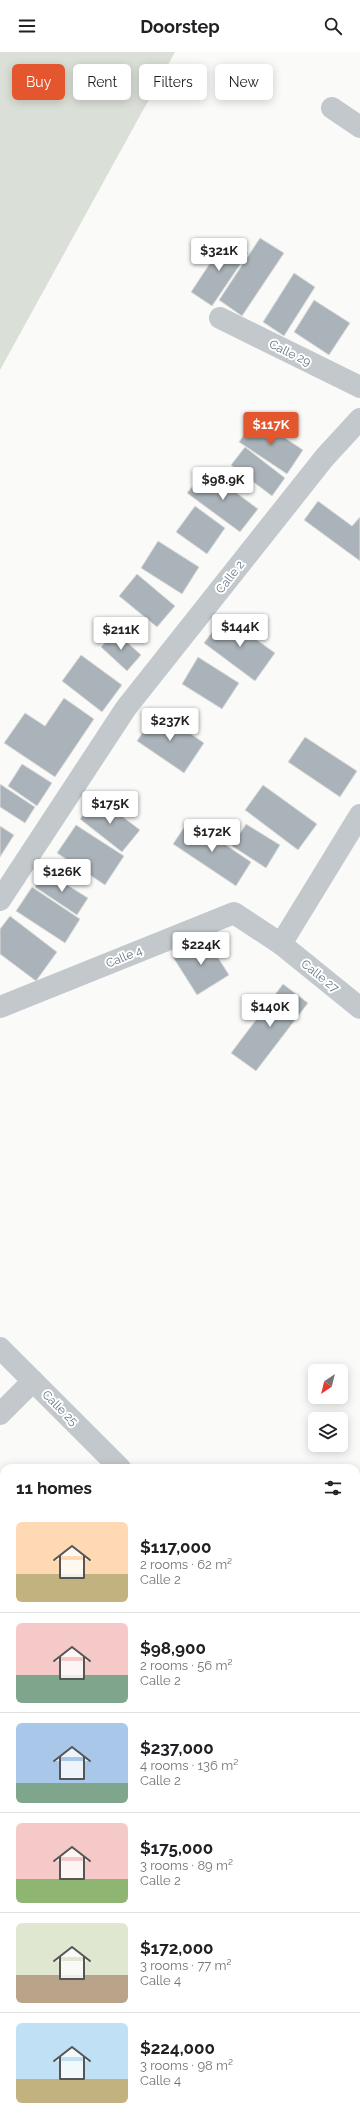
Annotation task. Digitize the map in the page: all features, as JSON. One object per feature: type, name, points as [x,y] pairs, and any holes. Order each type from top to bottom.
[{"type":"street","points":[[332,108],[360,127]]},
{"type":"street","name":"Calle 29","points":[[220,318],[360,387]]},
{"type":"street","name":"Calle 2","points":[[0,900],[126,708],[325,458],[360,419]]},
{"type":"street","points":[[281,944],[360,814]]},
{"type":"street","name":"Calle 4","points":[[0,1007],[234,913],[281,944]]},
{"type":"street","name":"Calle 27","points":[[281,944],[360,1008]]},
{"type":"street","name":"Calle 25","points":[[0,1348],[116,1464]]},
{"type":"street","points":[[0,1414],[33,1381]]},
{"type":"shaded area","points":[[0,52],[175,52],[168,64],[139,64],[139,100],[149,100],[0,370]]},
{"type":"building","points":[[260,238],[284,253],[242,316],[219,300]]},
{"type":"building","points":[[226,239],[248,253],[212,306],[191,292]]},
{"type":"building","points":[[294,273],[315,287],[284,336],[263,322]]},
{"type":"building","points":[[314,300],[350,323],[329,355],[294,332]]},
{"type":"building","points":[[255,418],[303,450],[287,474],[239,442]]},
{"type":"building","points":[[245,447],[285,478],[272,496],[231,465]]},
{"type":"building","points":[[206,470],[258,509],[240,532],[187,493]]},
{"type":"building","points":[[318,501],[352,526],[360,517],[360,561],[304,520]]},
{"type":"building","points":[[195,506],[225,528],[207,554],[176,532]]},
{"type":"building","points":[[158,541],[199,567],[182,594],[141,568]]},
{"type":"building","points":[[137,574],[175,606],[157,627],[119,596]]},
{"type":"building","points":[[224,616],[275,653],[255,681],[204,643]]},
{"type":"building","points":[[115,631],[141,655],[127,671],[101,647]]},
{"type":"building","points":[[81,655],[122,685],[102,712],[62,681]]},
{"type":"building","points":[[198,657],[239,683],[222,709],[182,684]]},
{"type":"building","points":[[64,698],[94,719],[55,777],[4,743],[25,713],[45,726]]},
{"type":"building","points":[[157,711],[204,743],[184,773],[137,741]]},
{"type":"building","points":[[305,737],[357,771],[340,797],[288,762]]},
{"type":"building","points":[[22,764],[52,783],[37,806],[8,786]]},
{"type":"building","points":[[0,784],[35,807],[25,823],[0,807]]},
{"type":"building","points":[[263,785],[317,824],[298,850],[245,810]]},
{"type":"building","points":[[97,797],[140,830],[122,852],[80,819]]},
{"type":"building","points":[[189,820],[251,862],[236,886],[173,844]]},
{"type":"building","points":[[246,824],[280,845],[266,868],[232,846]]},
{"type":"building","points":[[76,825],[124,856],[105,885],[57,853]]},
{"type":"building","points":[[0,826],[14,835],[0,857]]},
{"type":"building","points":[[45,871],[88,898],[77,915],[35,887]]},
{"type":"building","points":[[32,887],[80,919],[65,943],[16,911]]},
{"type":"building","points":[[10,916],[57,952],[36,981],[0,954],[0,929]]},
{"type":"building","points":[[205,937],[229,975],[197,995],[173,957]]},
{"type":"building","points":[[283,984],[308,1003],[256,1071],[231,1053]]}]
